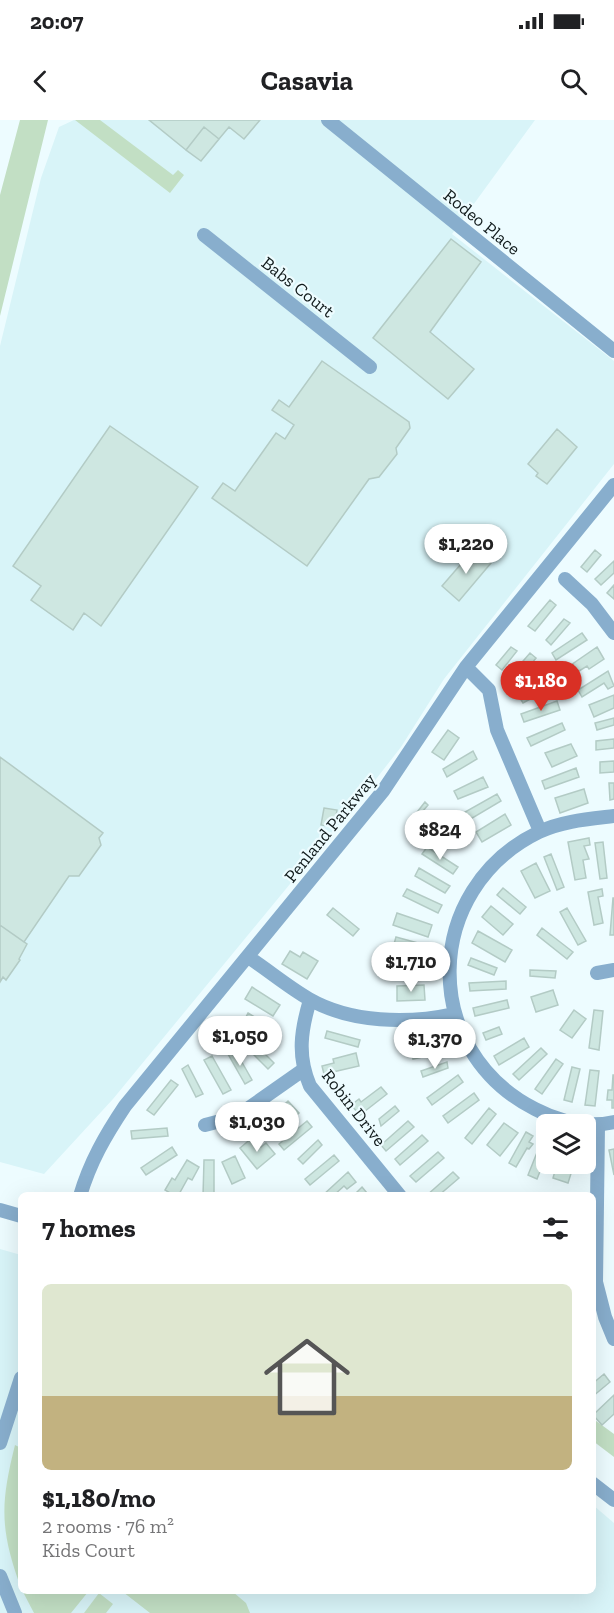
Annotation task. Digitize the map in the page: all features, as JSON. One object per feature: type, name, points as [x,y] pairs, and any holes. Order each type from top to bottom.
[{"type":"street","name":"Rodeo Place","points":[[328,120],[614,351]]},
{"type":"street","name":"Babs Court","points":[[204,235],[370,367]]},
{"type":"street","name":"Penland Parkway","points":[[81,1192],[88,1166],[99,1144],[125,1106],[383,791],[466,667],[614,485]]},
{"type":"street","points":[[565,579],[592,604],[614,633]]},
{"type":"street","points":[[466,667],[489,690],[497,730],[540,831]]},
{"type":"street","points":[[614,816],[574,821],[540,831],[510,849],[482,876],[463,907],[453,935],[448,965],[454,1014],[472,1052],[502,1088],[521,1102],[541,1112],[571,1122],[598,1126],[614,1122]]},
{"type":"street","points":[[248,957],[310,1000],[342,1011],[393,1020],[425,1021],[454,1014]]},
{"type":"street","points":[[597,973],[614,970]]},
{"type":"street","name":"Robin Drive","points":[[310,1000],[302,1028],[303,1070],[310,1086],[397,1192]]},
{"type":"street","points":[[205,1125],[236,1117],[303,1070]]},
{"type":"street","points":[[596,1204],[598,1126]]},
{"type":"street","points":[[0,1210],[18,1215]]},
{"type":"street","points":[[596,1288],[614,1339]]},
{"type":"street","points":[[0,1443],[18,1387]]},
{"type":"street","points":[[596,1486],[614,1500]]},
{"type":"street","points":[[0,1576],[15,1613]]},
{"type":"shaded area","points":[[74,120],[535,120],[452,234],[614,361],[614,464],[444,679],[401,747],[373,783],[113,1099],[44,1174],[0,1162],[0,346],[41,178],[59,127]]},
{"type":"shaded area","points":[[0,1249],[18,1254],[18,1594],[596,1594],[596,1508],[614,1523],[614,1613],[0,1613]]},
{"type":"green space","points":[[20,120],[48,120],[0,316],[0,195]]},
{"type":"green space","points":[[75,120],[100,120],[173,175],[178,170],[184,175],[170,193]]},
{"type":"green space","points":[[596,1421],[614,1434],[614,1457],[596,1443]]},
{"type":"green space","points":[[15,1445],[18,1446],[18,1579],[9,1550],[4,1517]]},
{"type":"green space","points":[[24,1594],[86,1594],[71,1613],[34,1613]]},
{"type":"green space","points":[[98,1594],[113,1604],[106,1613],[84,1613]]},
{"type":"green space","points":[[126,1594],[235,1594],[246,1603],[250,1613],[150,1613]]},
{"type":"building","points":[[149,120],[260,120],[244,139],[229,127],[219,139],[204,127],[186,150]]},
{"type":"building","points":[[204,127],[219,139],[201,161],[186,150]]},
{"type":"building","points":[[451,239],[481,262],[430,332],[474,369],[448,399],[373,338]]},
{"type":"building","points":[[322,361],[409,422],[410,428],[396,448],[397,454],[379,477],[369,479],[307,566],[212,498],[223,483],[235,491],[276,433],[285,439],[294,425],[272,410],[279,400],[289,407]]},
{"type":"building","points":[[110,426],[198,487],[101,626],[84,613],[73,630],[31,600],[41,586],[13,566]]},
{"type":"building","points":[[557,429],[577,447],[547,484],[536,476],[538,473],[528,464]]},
{"type":"building","points":[[474,549],[491,563],[459,601],[442,586]]},
{"type":"building","points":[[595,550],[601,555],[587,572],[581,567]]},
{"type":"building","points":[[614,561],[614,573],[601,585],[595,579]]},
{"type":"building","points":[[614,585],[614,599],[607,593]]},
{"type":"building","points":[[550,600],[556,605],[535,631],[528,626]]},
{"type":"building","points":[[564,619],[570,623],[551,645],[546,640]]},
{"type":"building","points":[[582,633],[587,640],[556,660],[552,653]]},
{"type":"building","points":[[511,647],[517,651],[502,670],[496,665]]},
{"type":"building","points":[[597,647],[604,659],[589,669],[587,666],[576,673],[571,665]]},
{"type":"building","points":[[530,653],[536,658],[512,688],[505,682]]},
{"type":"building","points":[[608,671],[614,686],[608,689],[604,683],[582,697],[578,690]]},
{"type":"building","points":[[551,676],[556,685],[523,703],[518,695]]},
{"type":"building","points":[[614,695],[614,708],[594,717],[589,705]]},
{"type":"building","points":[[557,701],[560,710],[524,722],[521,714]]},
{"type":"building","points":[[614,718],[614,725],[597,730],[595,723]]},
{"type":"building","points":[[562,723],[565,730],[531,746],[527,738]]},
{"type":"building","points":[[448,730],[459,738],[444,760],[432,752]]},
{"type":"building","points":[[614,739],[614,748],[596,750],[596,741]]},
{"type":"building","points":[[571,744],[577,756],[552,767],[545,753]]},
{"type":"building","points":[[473,751],[477,759],[447,777],[443,769]]},
{"type":"building","points":[[0,757],[103,833],[99,838],[101,845],[79,876],[69,876],[24,942],[0,925]]},
{"type":"building","points":[[614,761],[614,772],[600,773],[600,762]]},
{"type":"building","points":[[576,768],[579,777],[545,789],[542,781]]},
{"type":"building","points":[[483,777],[488,787],[458,799],[454,791]]},
{"type":"building","points":[[609,783],[614,783],[614,799],[610,800]]},
{"type":"building","points":[[584,789],[588,803],[560,813],[555,798]]},
{"type":"building","points":[[497,794],[501,801],[469,820],[465,812]]},
{"type":"building","points":[[425,802],[428,805],[417,818],[414,816]]},
{"type":"building","points":[[324,808],[337,810],[334,827],[321,825]]},
{"type":"building","points":[[505,814],[511,825],[482,842],[476,832]]},
{"type":"building","points":[[589,838],[590,845],[584,846],[589,859],[583,860],[586,878],[575,880],[568,842]]},
{"type":"building","points":[[603,842],[607,878],[600,879],[595,843]]},
{"type":"building","points":[[427,847],[458,867],[453,874],[422,854]]},
{"type":"building","points":[[551,854],[564,887],[557,890],[544,857]]},
{"type":"building","points":[[536,863],[550,891],[535,898],[521,871]]},
{"type":"building","points":[[419,868],[450,886],[445,893],[415,876]]},
{"type":"building","points":[[503,888],[526,907],[520,914],[497,895]]},
{"type":"building","points":[[407,889],[442,905],[438,913],[403,896]]},
{"type":"building","points":[[602,889],[603,896],[598,897],[603,923],[594,925],[588,892]]},
{"type":"building","points":[[613,898],[614,935],[610,935]]},
{"type":"building","points":[[491,906],[513,924],[503,935],[482,917]]},
{"type":"building","points":[[333,908],[359,929],[353,936],[327,915]]},
{"type":"building","points":[[567,908],[586,941],[578,945],[560,912]]},
{"type":"building","points":[[397,913],[432,925],[428,937],[393,925]]},
{"type":"building","points":[[0,925],[27,944],[20,960],[6,980],[3,977],[0,982]]},
{"type":"building","points":[[542,928],[573,952],[567,959],[537,935]]},
{"type":"building","points":[[478,931],[512,950],[505,962],[472,943]]},
{"type":"building","points":[[396,937],[429,946],[427,953],[394,944]]},
{"type":"building","points":[[431,950],[436,951],[434,961],[429,960]]},
{"type":"building","points":[[290,951],[300,957],[303,952],[318,961],[307,979],[282,964]]},
{"type":"building","points":[[471,958],[497,968],[494,975],[468,965]]},
{"type":"building","points":[[390,965],[425,968],[424,975],[390,972]]},
{"type":"building","points":[[530,970],[556,971],[555,978],[530,976]]},
{"type":"building","points":[[506,981],[506,989],[470,991],[469,983]]},
{"type":"building","points":[[424,985],[425,1000],[397,1001],[397,986]]},
{"type":"building","points":[[252,987],[280,1005],[273,1016],[245,999]]},
{"type":"building","points":[[553,990],[558,1005],[536,1012],[531,997]]},
{"type":"building","points":[[507,1000],[509,1008],[475,1016],[473,1008]]},
{"type":"building","points":[[574,1010],[586,1019],[572,1038],[560,1030]]},
{"type":"building","points":[[594,1010],[603,1011],[599,1050],[589,1048]]},
{"type":"building","points":[[248,1013],[280,1032],[276,1040],[244,1021]]},
{"type":"building","points":[[499,1027],[502,1034],[486,1040],[483,1033]]},
{"type":"building","points":[[327,1031],[360,1040],[358,1047],[325,1038]]},
{"type":"building","points":[[247,1036],[274,1063],[268,1069],[241,1042]]},
{"type":"building","points":[[524,1038],[529,1047],[499,1065],[494,1056]]},
{"type":"building","points":[[438,1039],[439,1043],[450,1041],[451,1046],[440,1049],[441,1053],[413,1059],[410,1046]]},
{"type":"building","points":[[541,1048],[547,1054],[519,1080],[513,1074]]},
{"type":"building","points":[[235,1050],[252,1080],[245,1084],[228,1054]]},
{"type":"building","points":[[356,1053],[359,1066],[324,1074],[322,1066],[334,1063],[333,1059]]},
{"type":"building","points":[[212,1056],[231,1090],[223,1094],[204,1060]]},
{"type":"building","points":[[556,1059],[563,1064],[542,1094],[535,1089]]},
{"type":"building","points":[[447,1062],[448,1068],[423,1077],[421,1071]]},
{"type":"building","points":[[188,1065],[203,1094],[196,1097],[182,1069]]},
{"type":"building","points":[[572,1067],[580,1069],[572,1102],[564,1100]]},
{"type":"building","points":[[590,1070],[599,1071],[595,1106],[585,1105]]},
{"type":"building","points":[[458,1075],[463,1082],[432,1105],[427,1098]]},
{"type":"building","points":[[613,1075],[614,1108],[612,1108],[612,1100],[607,1100],[608,1090],[612,1090]]},
{"type":"building","points":[[171,1080],[178,1085],[154,1115],[147,1110]]},
{"type":"building","points":[[381,1087],[387,1094],[360,1115],[351,1105],[359,1099],[361,1102]]},
{"type":"building","points":[[474,1093],[479,1100],[448,1123],[443,1116]]},
{"type":"building","points":[[288,1101],[299,1113],[274,1136],[263,1125]]},
{"type":"building","points":[[395,1106],[399,1111],[381,1126],[379,1119]]},
{"type":"building","points":[[489,1108],[496,1114],[472,1144],[465,1138]]},
{"type":"building","points":[[307,1121],[312,1127],[284,1150],[279,1144]]},
{"type":"building","points":[[408,1121],[414,1127],[386,1151],[381,1145]]},
{"type":"building","points":[[504,1123],[518,1133],[500,1156],[487,1145]]},
{"type":"building","points":[[167,1128],[168,1136],[132,1139],[131,1131]]},
{"type":"building","points":[[526,1132],[533,1136],[529,1142],[533,1144],[529,1149],[527,1148],[516,1167],[509,1163]]},
{"type":"building","points":[[422,1135],[428,1141],[400,1165],[395,1159]]},
{"type":"building","points":[[253,1137],[261,1147],[266,1143],[275,1154],[257,1169],[240,1148]]},
{"type":"building","points":[[318,1140],[322,1145],[303,1164],[298,1159]]},
{"type":"building","points":[[172,1147],[177,1155],[146,1175],[141,1168]]},
{"type":"building","points":[[614,1149],[614,1175],[609,1150]]},
{"type":"building","points":[[438,1152],[444,1158],[416,1182],[410,1176]]},
{"type":"building","points":[[334,1155],[339,1161],[310,1185],[305,1179]]},
{"type":"building","points":[[536,1155],[536,1174],[539,1174],[537,1179],[528,1175]]},
{"type":"building","points":[[235,1156],[245,1178],[232,1184],[222,1162]]},
{"type":"building","points":[[187,1160],[199,1167],[192,1180],[188,1178],[180,1192],[165,1190],[172,1178],[175,1180]]},
{"type":"building","points":[[204,1160],[214,1160],[214,1192],[203,1192]]},
{"type":"building","points":[[348,1172],[356,1182],[347,1189],[344,1186],[337,1192],[326,1192]]},
{"type":"building","points":[[453,1172],[459,1178],[443,1192],[430,1192]]},
{"type":"building","points":[[554,1174],[571,1174],[568,1183],[553,1178]]},
{"type":"building","points":[[362,1187],[366,1192],[357,1192]]},
{"type":"building","points":[[604,1374],[610,1382],[596,1394],[596,1381]]},
{"type":"building","points":[[614,1395],[614,1414],[602,1425],[596,1418],[596,1412]]}]
